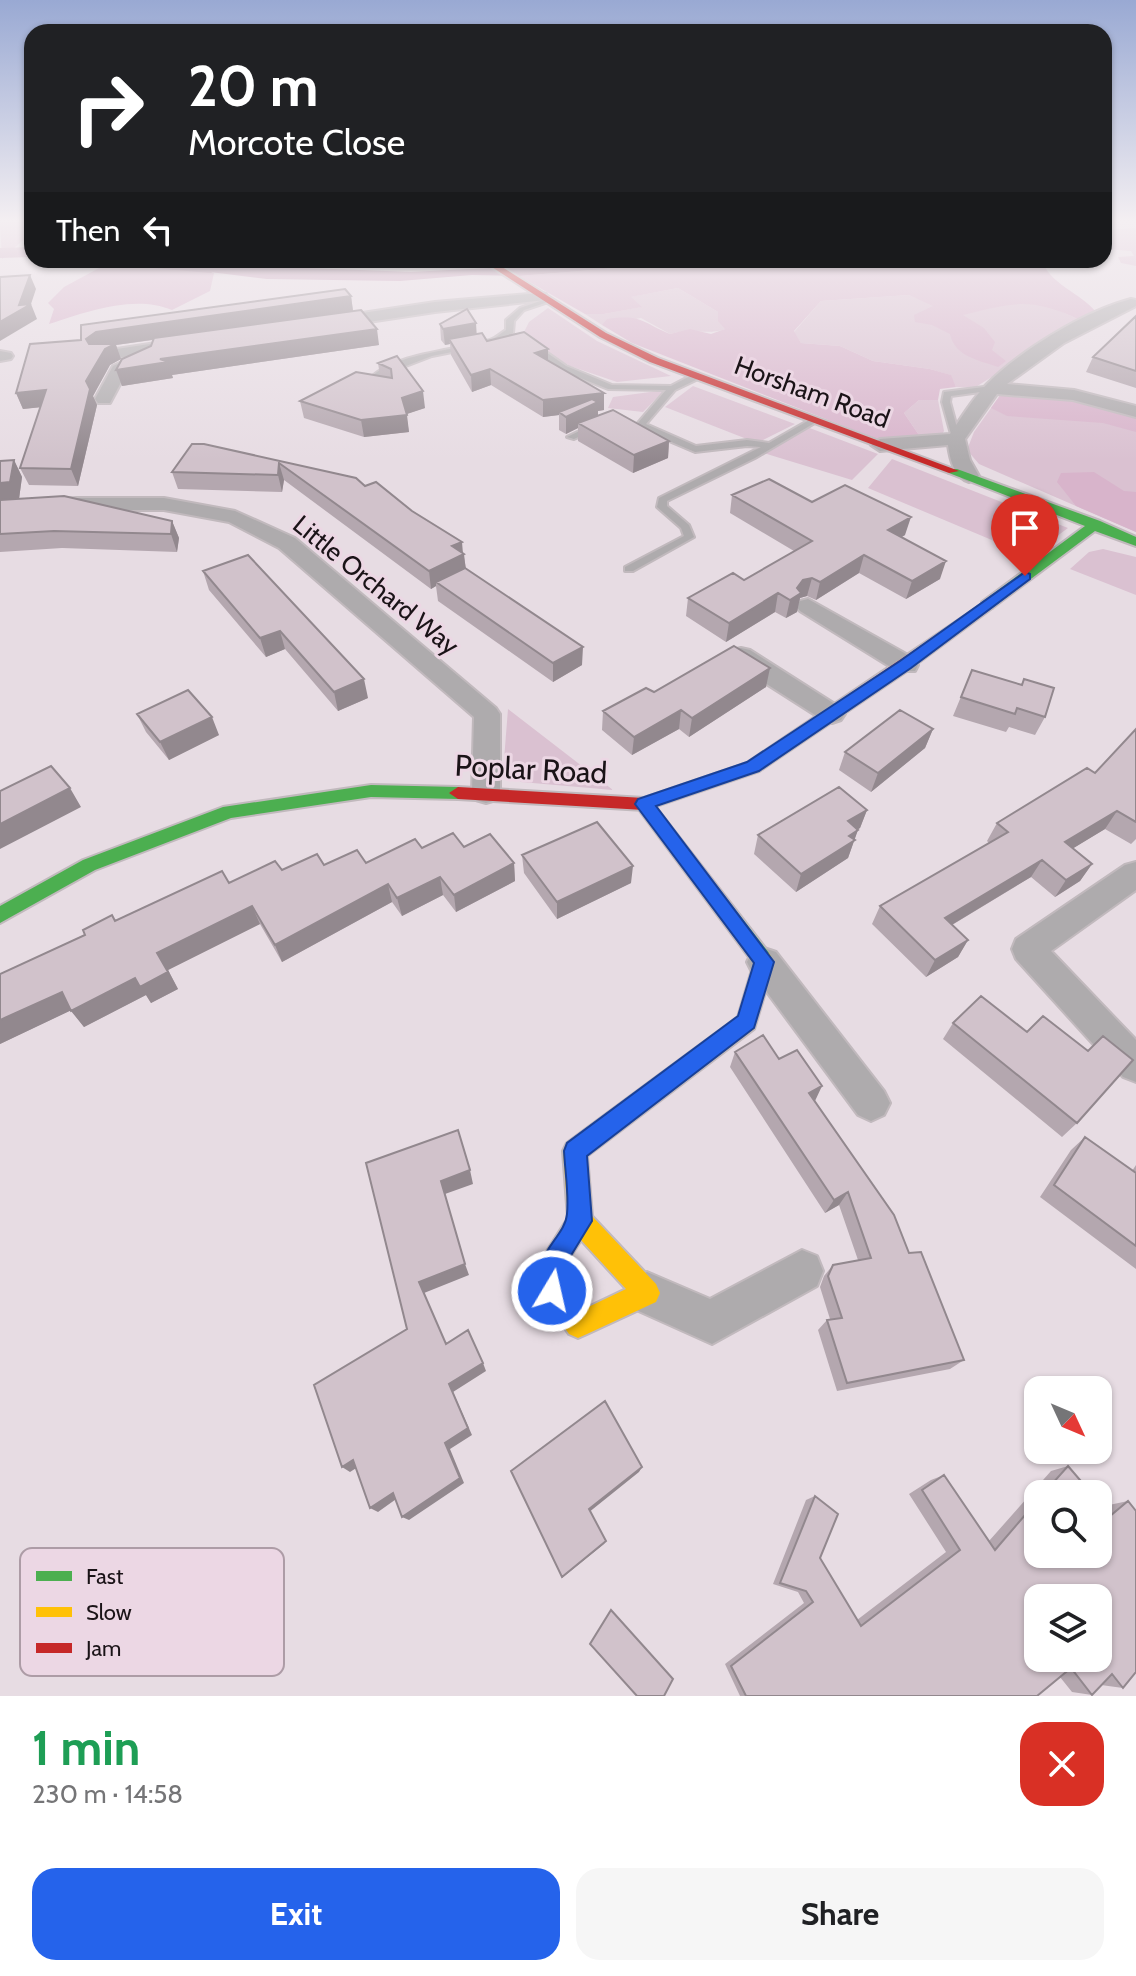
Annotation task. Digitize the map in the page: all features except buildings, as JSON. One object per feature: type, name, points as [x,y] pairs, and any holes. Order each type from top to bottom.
[{"type":"street","points":[[318,325],[435,307],[515,301]]},
{"type":"street","name":"Horsham Road","points":[[548,301],[603,335],[695,377],[969,476],[1136,542]]},
{"type":"street","points":[[969,476],[960,460],[956,439],[992,388],[1109,310],[1134,303]]},
{"type":"street","points":[[103,355],[202,342]]},
{"type":"street","points":[[104,399],[119,370],[173,346]]},
{"type":"street","points":[[992,388],[1074,395],[1136,412]]},
{"type":"street","points":[[880,445],[956,439]]},
{"type":"street","name":"Little Orchard Way","points":[[0,509],[77,504],[164,504],[235,517],[287,543],[487,714],[486,793]]},
{"type":"street","name":"Poplar Road","points":[[0,915],[89,865],[229,812],[371,791],[486,793],[644,804],[753,767],[906,665],[1096,524]]},
{"type":"street","points":[[808,606],[906,665]]},
{"type":"street","points":[[741,656],[832,714]]},
{"type":"street","points":[[644,804],[871,1103]]},
{"type":"street","points":[[1136,874],[1028,949],[1136,1065]]},
{"type":"street","points":[[647,1293],[578,1325],[552,1291],[554,1259],[580,1221],[575,1151],[747,1022],[764,962]]},
{"type":"street","points":[[580,1221],[647,1293],[712,1322],[802,1271]]},
{"type":"lane","points":[[510,331],[510,320],[522,309],[539,301]]},
{"type":"lane","points":[[371,382],[377,374],[430,354],[494,341],[510,331]]},
{"type":"lane","points":[[510,331],[563,368],[611,387],[672,388]]},
{"type":"lane","points":[[695,377],[672,388],[641,424],[695,449],[747,443],[768,445]]},
{"type":"lane","points":[[360,383],[371,382],[389,390]]},
{"type":"lane","points":[[956,439],[946,402],[947,394],[992,388]]},
{"type":"lane","points":[[632,419],[646,418]]},
{"type":"lane","points":[[629,569],[689,537],[686,527],[662,507],[662,500],[814,421]]},
{"type":"lane","points":[[571,437],[604,423]]},
{"type":"shaded area","points":[[190,301],[172,310],[142,304],[110,306],[49,324],[54,309],[48,303]]},
{"type":"shaded area","points":[[563,301],[636,301],[642,307],[604,314],[585,314]]},
{"type":"shaded area","points":[[635,301],[700,301],[718,312],[726,329],[670,334],[641,318],[602,325],[585,314],[641,307]]},
{"type":"shaded area","points":[[700,301],[821,301],[794,331],[801,343],[840,346],[873,361],[930,369],[951,375],[956,387],[940,389],[938,400],[919,400],[904,413],[921,438],[877,439],[632,343],[602,325],[607,319],[628,318],[641,320],[670,334],[690,329],[711,334],[725,329],[718,321],[718,312]]},
{"type":"shaded area","points":[[821,301],[925,301],[961,315],[1013,302],[1050,306],[1082,321],[974,388],[956,387],[950,375],[930,369],[873,361],[840,346],[801,343],[794,332]]},
{"type":"shaded area","points":[[922,301],[1084,301],[1096,312],[1082,321],[1050,308],[1023,304],[963,315],[984,328],[995,342],[992,350],[1006,361],[998,367],[962,353],[950,334],[932,325],[915,322],[914,315],[933,306]]},
{"type":"shaded area","points":[[548,308],[597,341],[671,376],[617,382],[570,366],[521,338],[529,322]]},
{"type":"shaded area","points":[[693,386],[795,424],[757,443],[665,407]]},
{"type":"shaded area","points":[[665,390],[643,412],[608,408],[613,397]]},
{"type":"shaded area","points":[[1001,394],[1136,415],[1136,532],[979,464],[967,450],[974,432]]},
{"type":"shaded area","points":[[1001,394],[1069,398],[1136,415],[1136,432],[1103,423],[1007,416],[991,408]]},
{"type":"shaded area","points":[[919,400],[938,400],[944,431],[941,436],[921,438],[904,413]]},
{"type":"shaded area","points":[[807,427],[878,454],[852,480],[760,452]]},
{"type":"shaded area","points":[[892,459],[1068,528],[1030,556],[868,488]]},
{"type":"shaded area","points":[[1094,472],[1124,491],[1136,492],[1136,532],[1076,506],[1057,482],[1061,473]]},
{"type":"shaded area","points":[[1103,549],[1136,557],[1136,595],[1070,569],[1089,552]]},
{"type":"shaded area","points":[[508,709],[613,790],[521,782],[504,760]]},
{"type":"traffic: fast","points":[[953,471],[1136,542]]},
{"type":"traffic: fast","points":[[987,605],[1096,524]]},
{"type":"traffic: fast","points":[[0,915],[89,865],[229,812],[371,791],[458,793]]},
{"type":"traffic: fast","points":[[644,804],[762,959]]},
{"type":"traffic: slow","points":[[580,1221],[554,1259],[552,1291],[578,1325],[647,1293],[580,1221],[575,1151],[747,1022],[764,962],[762,959]]},
{"type":"traffic: jam","points":[[550,301],[603,335],[654,360],[953,471]]},
{"type":"traffic: jam","points":[[458,793],[644,804],[753,767],[906,665],[987,605]]},
{"type":"route","points":[[552,1291],[554,1259],[580,1221],[575,1151],[747,1022],[764,962],[644,804],[753,767],[906,665],[1025,576]]}]
